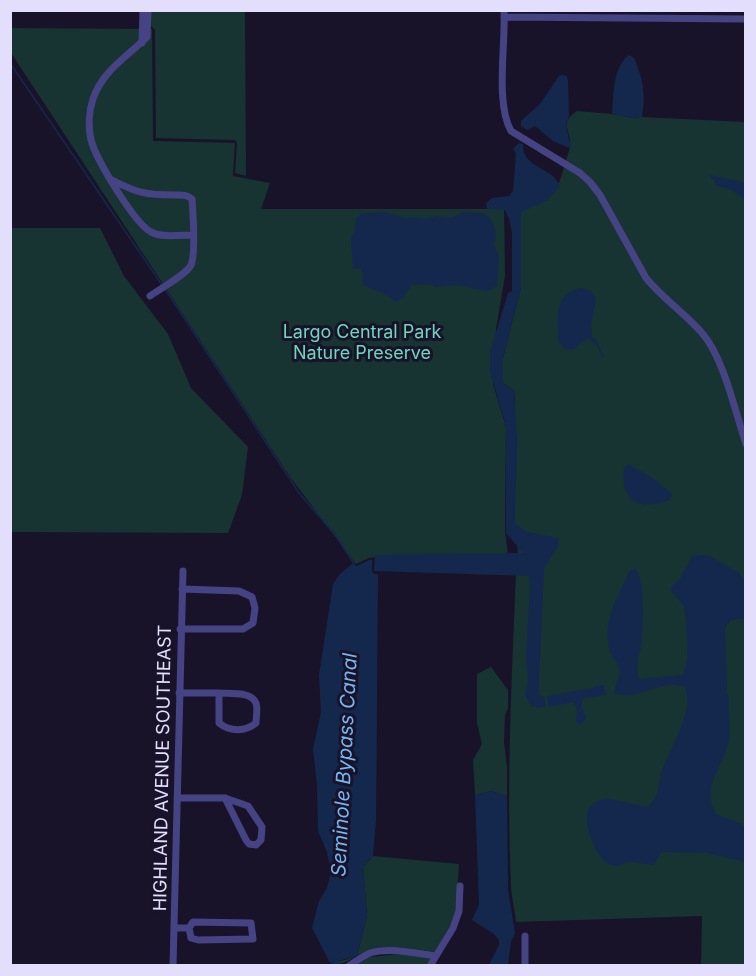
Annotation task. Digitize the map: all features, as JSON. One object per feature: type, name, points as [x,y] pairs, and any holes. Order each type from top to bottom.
[{"type":"street","points":[[142,43],[144,10]]},
{"type":"street","points":[[148,10],[147,37],[108,73],[94,96],[90,109],[91,139],[101,165],[141,223],[161,235],[193,235]]},
{"type":"street","points":[[559,10],[559,19]]},
{"type":"street","points":[[746,19],[706,14],[559,19],[504,14],[503,89],[506,122],[511,131],[580,173],[600,195],[646,278],[702,333],[711,346],[720,363],[746,444]]},
{"type":"street","points":[[112,180],[147,195],[191,197],[193,235],[191,265],[150,296]]},
{"type":"street","name":"HIGHLAND AVENUE SOUTHEAST","points":[[173,966],[183,571]]},
{"type":"street","points":[[180,629],[243,629],[253,623],[255,608],[252,597],[239,591],[182,589]]},
{"type":"street","points":[[179,693],[219,693],[246,694],[257,704],[256,723],[244,729],[225,728],[219,723],[219,693]]},
{"type":"street","points":[[177,798],[225,798],[248,806],[260,824],[262,835],[256,845],[249,844],[246,840],[225,798]]},
{"type":"street","points":[[430,966],[453,928],[459,911],[460,886]]},
{"type":"street","points":[[193,922],[251,923],[253,939],[198,940],[191,938],[189,928],[193,922]]},
{"type":"street","points":[[174,928],[189,928]]},
{"type":"street","points":[[525,936],[525,966]]},
{"type":"street","points":[[349,966],[369,954],[381,952],[401,951],[436,956]]},
{"type":"green space","points":[[151,11],[245,11],[246,176],[235,173],[237,143],[235,140],[156,138],[155,30],[151,26]]},
{"type":"green space","name":"Largo Central Park Nature Preserve","points":[[10,28],[152,29],[153,141],[235,143],[233,176],[270,183],[261,209],[504,209],[505,276],[496,329],[493,384],[506,427],[505,530],[508,555],[382,556],[369,558],[356,564],[290,477],[11,53]]},
{"type":"green space","points":[[577,111],[633,118],[745,122],[745,965],[701,965],[702,916],[516,922],[511,890],[509,807],[511,689],[518,553],[514,518],[515,400],[514,390],[503,383],[503,358],[521,287],[521,211],[545,200],[558,185],[570,146],[568,119]]},
{"type":"green space","points":[[11,228],[100,228],[124,276],[168,334],[191,388],[248,447],[242,495],[228,533],[11,532]]},
{"type":"green space","points":[[491,667],[508,690],[504,742],[507,796],[491,791],[475,795],[473,760],[482,744],[477,723],[477,674]]},
{"type":"green space","points":[[373,856],[459,864],[456,910],[435,952],[385,947],[369,950],[357,956],[367,916],[363,867]]},
{"type":"green space","points":[[401,954],[431,958],[427,965],[355,966],[370,957]]},
{"type":"green space","points":[[356,956],[347,962],[330,964]]},
{"type":"water","points":[[629,55],[634,58],[642,80],[644,101],[642,117],[633,118],[612,114],[619,67]]},
{"type":"water","points":[[559,76],[567,76],[568,81],[569,117],[566,124],[569,148],[553,141],[535,126],[527,130],[521,126],[521,121],[540,104]]},
{"type":"water","points":[[519,143],[523,144],[527,158],[556,179],[560,186],[548,200],[521,212],[521,287],[503,358],[503,383],[514,390],[517,438],[515,524],[528,532],[559,538],[556,550],[544,569],[539,695],[544,697],[546,706],[540,708],[531,706],[525,695],[528,680],[526,656],[529,576],[374,571],[375,555],[523,553],[506,533],[506,426],[490,372],[490,352],[508,293],[512,291],[512,232],[505,210],[487,209],[486,203],[492,198],[509,196],[513,191],[516,153],[513,149]]},
{"type":"water","points":[[710,175],[745,183],[745,198],[727,188],[717,186]]},
{"type":"water","points":[[384,212],[406,218],[425,219],[436,216],[451,218],[463,212],[484,213],[493,223],[496,236],[494,245],[499,256],[497,286],[488,291],[457,285],[435,287],[430,284],[411,285],[404,297],[396,302],[363,285],[363,274],[360,268],[353,269],[351,238],[355,231],[356,218],[363,213]]},
{"type":"water","points":[[582,288],[591,291],[596,299],[591,325],[592,336],[604,357],[588,338],[574,349],[565,349],[559,343],[558,317],[561,301],[572,291]]},
{"type":"water","points":[[628,464],[654,479],[672,494],[670,500],[649,505],[634,501],[625,489],[624,467]]},
{"type":"water","points":[[692,556],[710,556],[739,573],[744,580],[745,619],[731,620],[725,628],[730,733],[710,797],[717,815],[742,824],[745,828],[745,862],[707,853],[661,852],[654,865],[629,862],[612,865],[599,855],[591,838],[587,819],[588,810],[593,804],[605,799],[646,807],[651,804],[658,791],[662,770],[684,718],[687,696],[685,687],[676,685],[659,687],[632,695],[615,694],[620,671],[610,652],[609,620],[629,572],[636,570],[641,585],[643,606],[642,639],[637,666],[639,679],[682,675],[688,652],[685,613],[684,606],[671,589],[680,579]]},
{"type":"water","points":[[372,560],[372,571],[378,574],[376,820],[373,856],[363,867],[367,916],[357,956],[330,963],[312,928],[319,901],[327,888],[331,872],[327,852],[318,831],[317,785],[313,749],[321,712],[319,675],[333,584],[339,575],[352,564],[357,566]]},
{"type":"water","points":[[604,685],[606,695],[584,698],[582,707],[586,718],[582,724],[576,721],[577,711],[574,702],[549,707],[547,696],[593,688]]},
{"type":"water","points":[[491,791],[507,796],[508,889],[515,933],[511,942],[508,965],[489,965],[499,945],[499,940],[494,934],[472,920],[479,905],[475,795]]},
{"type":"waterway","points":[[10,63],[162,285]]},
{"type":"waterway","points":[[165,289],[299,493],[336,536],[354,564]]},
{"type":"waterway","name":"Seminole Bypass Canal","points":[[336,966],[337,954]]}]
